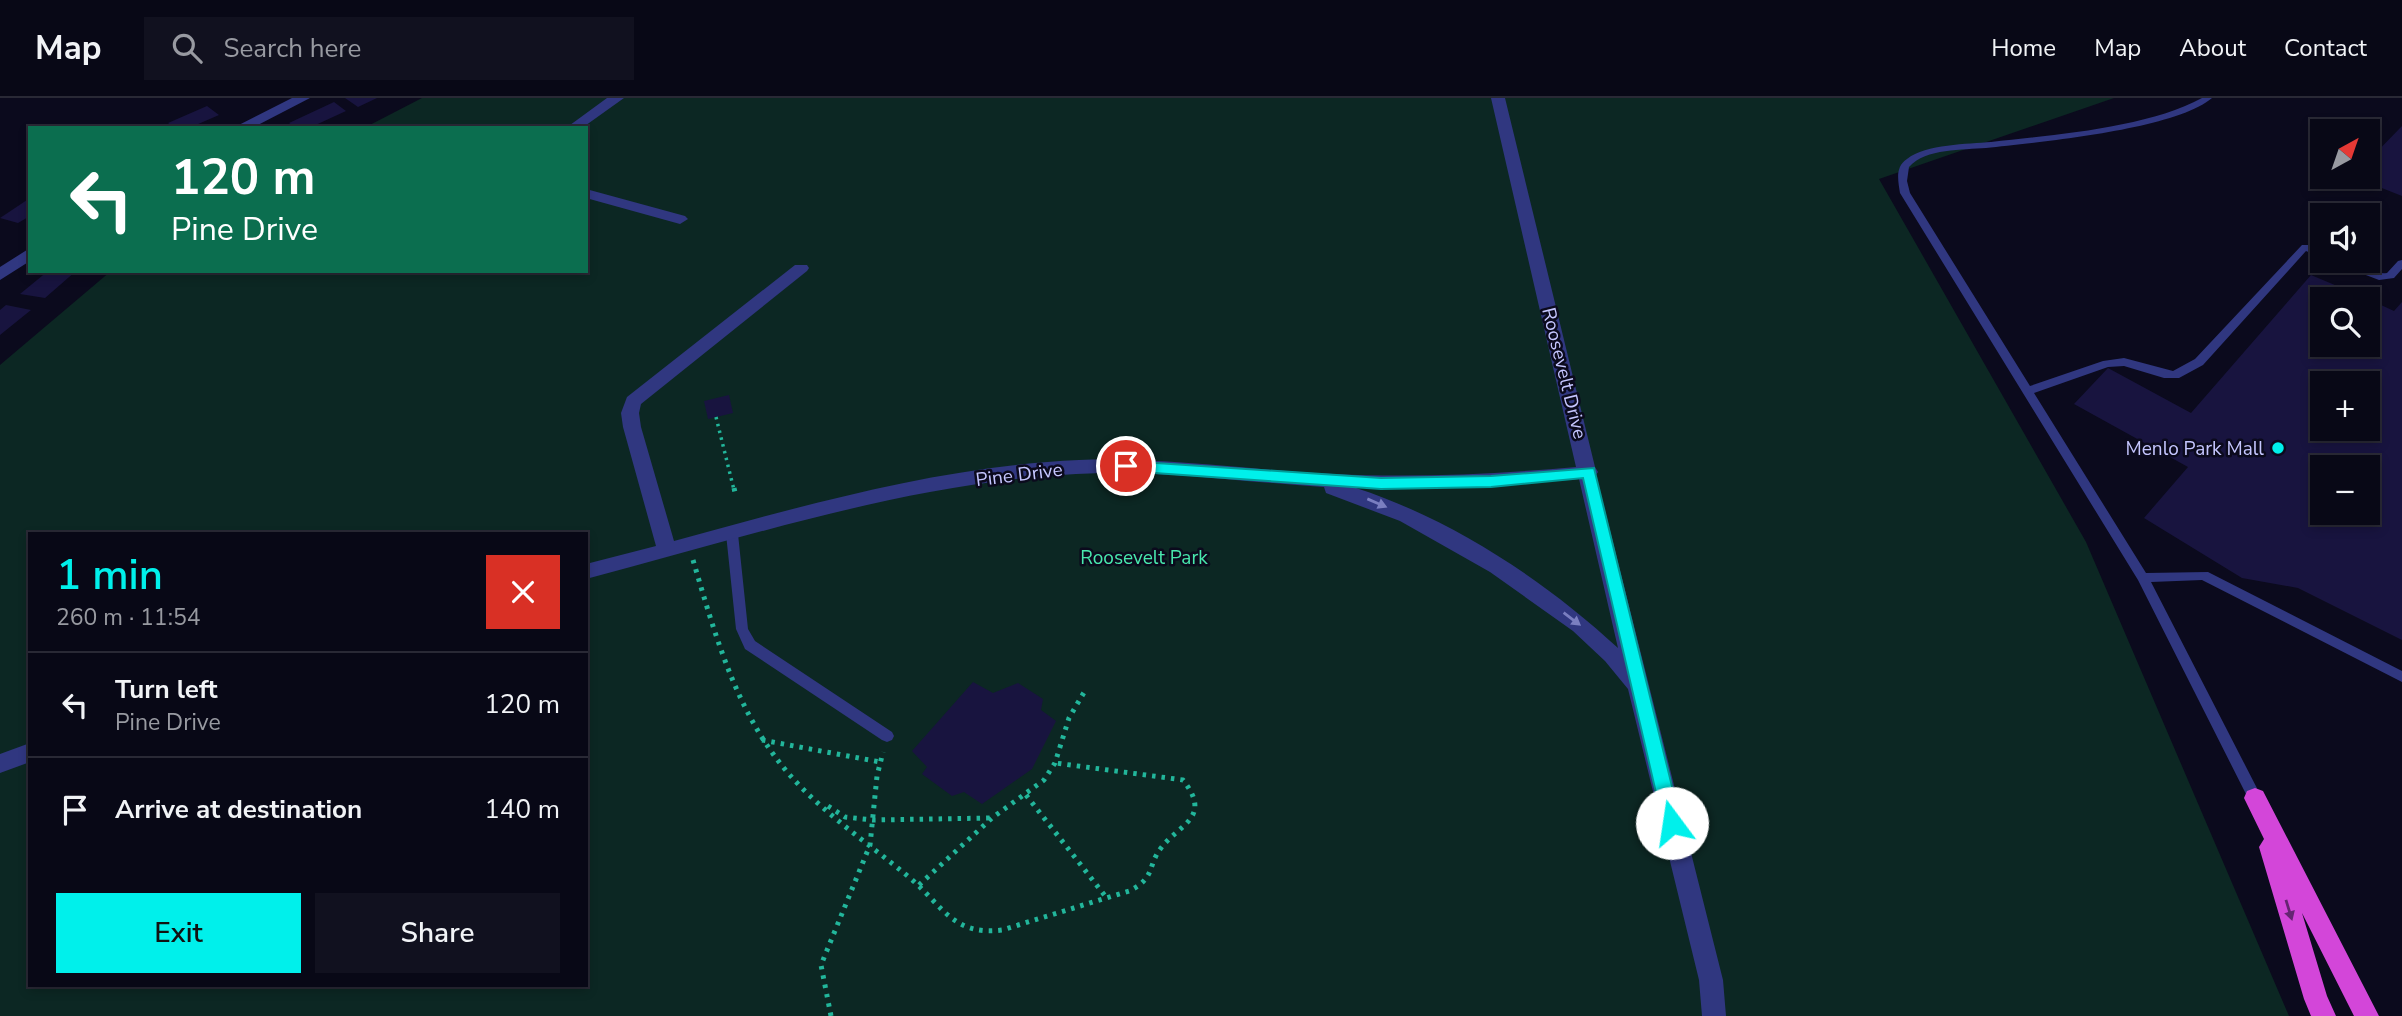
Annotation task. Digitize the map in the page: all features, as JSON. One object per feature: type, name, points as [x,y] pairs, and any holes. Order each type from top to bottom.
[{"type":"highway","points":[[2255,798],[2316,999],[2324,1016]]},
{"type":"highway","points":[[2255,798],[2367,1016]]},
{"type":"street","points":[[244,126],[303,98]]},
{"type":"street","points":[[575,126],[581,119],[617,98]]},
{"type":"street","name":"Roosevelt Drive","points":[[1498,98],[1589,472],[1639,693],[1711,980],[1714,1016]]},
{"type":"street","points":[[588,194],[680,219]]},
{"type":"street","points":[[0,275],[28,254]]},
{"type":"street","points":[[667,551],[632,426],[630,413],[633,401],[801,268]]},
{"type":"street","name":"Pine Drive","points":[[588,571],[870,499],[1025,472],[1126,466],[1288,478],[1441,483],[1589,472]]},
{"type":"street","points":[[1288,478],[1344,491],[1375,502],[1482,558],[1535,592],[1602,642],[1619,661],[1639,693]]},
{"type":"street","points":[[0,764],[28,753]]},
{"type":"lane","points":[[2208,98],[2176,113],[2067,134],[1941,150],[1905,164],[1900,176],[1905,193],[2143,578],[2255,798]]},
{"type":"lane","points":[[2028,391],[2107,364],[2124,362],[2164,374],[2182,373],[2199,362],[2305,247],[2310,250]]},
{"type":"lane","points":[[2368,273],[2379,277],[2390,276],[2402,263]]},
{"type":"lane","points":[[732,534],[742,629],[750,645],[887,736]]},
{"type":"lane","points":[[2143,578],[2204,575],[2402,677]]},
{"type":"path","points":[[716,417],[736,497]]},
{"type":"path","points":[[689,545],[729,678],[762,740],[787,772],[813,797],[919,885],[961,927],[992,933],[1123,894],[1140,886],[1149,878],[1158,851],[1189,823],[1194,812],[1195,799],[1191,788],[1182,780],[1055,763]]},
{"type":"path","points":[[919,885],[992,818],[1044,780],[1055,763],[1069,718],[1086,688]]},
{"type":"path","points":[[831,1016],[821,965],[870,845],[880,762],[887,736]]},
{"type":"path","points":[[762,740],[880,762]]},
{"type":"path","points":[[1026,795],[1106,897]]},
{"type":"path","points":[[813,797],[845,817],[873,820],[992,818]]},
{"type":"green space","name":"Roosevelt Park","points":[[422,98],[2114,98],[1879,179],[2086,542],[2289,1016],[0,1016],[0,365],[109,273],[588,273],[588,126],[368,126]]},
{"type":"building","points":[[345,98],[377,98],[358,107]]},
{"type":"building","points":[[334,102],[346,111],[313,126],[293,126],[289,123]]},
{"type":"building","points":[[207,106],[219,115],[194,126],[172,126],[168,123]]},
{"type":"building","points":[[2402,126],[2402,196],[2380,187],[2380,149]]},
{"type":"building","points":[[28,199],[28,217],[18,223],[0,218]]},
{"type":"building","points":[[46,273],[74,273],[45,298],[20,294]]},
{"type":"building","name":"Menlo Park Mall","points":[[2311,275],[2340,287],[2310,287],[2310,357],[2380,357],[2380,305],[2394,311],[2402,302],[2402,640],[2298,588],[2242,578],[2144,518],[2188,467],[2074,404],[2108,368],[2191,413]]},
{"type":"building","points":[[6,305],[31,310],[0,335],[0,310]]},
{"type":"building","points":[[729,395],[733,413],[708,419],[704,401]]},
{"type":"building","points":[[973,682],[993,693],[1018,683],[1043,699],[1041,710],[1056,721],[1032,769],[982,804],[964,792],[952,796],[922,774],[927,767],[912,751]]},
{"type":"place","name":"Menlo Park Mall","points":[[2278,448]]},
{"type":"route","points":[[1126,466],[1381,483],[1491,481],[1589,472],[1639,693],[1672,823]]}]
